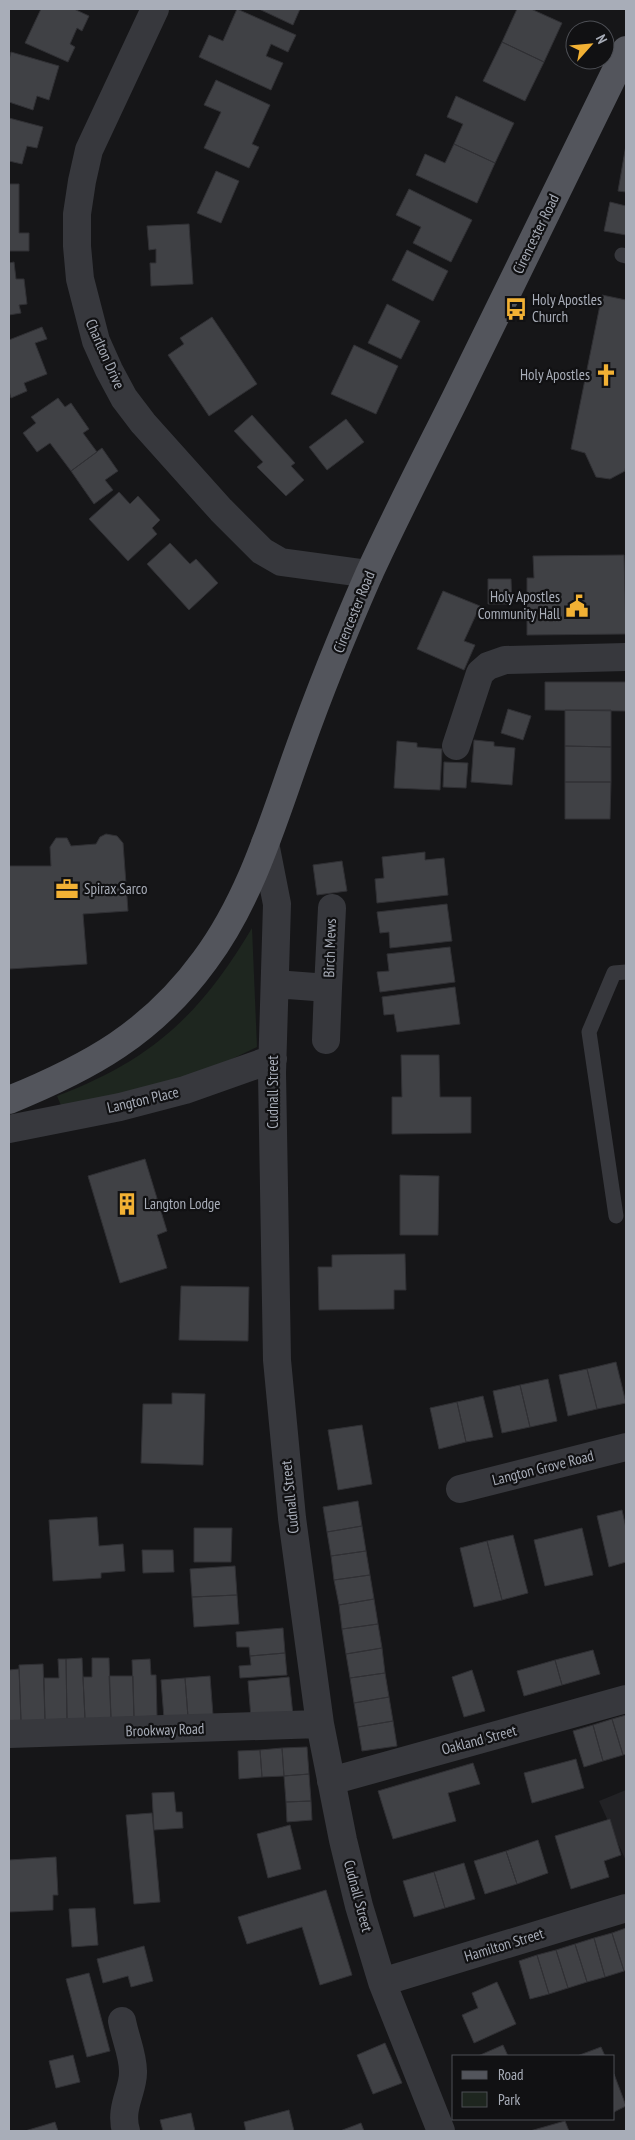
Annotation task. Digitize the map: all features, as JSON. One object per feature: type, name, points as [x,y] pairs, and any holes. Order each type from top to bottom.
[{"type":"main road","name":"Cirencester Road","points":[[9,1100],[63,1078],[100,1058],[134,1034],[160,1012],[201,966],[225,929],[242,898],[265,843],[300,744],[369,574],[626,50]]},
{"type":"street","name":"Charlton Drive","points":[[155,9],[89,150],[82,181],[77,214],[77,246],[83,295],[96,341],[124,398],[143,423],[221,510],[262,551],[281,562],[369,574]]},
{"type":"street","points":[[456,746],[480,673],[494,663],[530,658],[626,657]]},
{"type":"street","name":"Cudnall Street","points":[[265,843],[277,904],[273,1059],[278,1381],[292,1518],[320,1724],[359,1906],[382,1982],[441,2131]]},
{"type":"street","name":"Birch Mews","points":[[326,1040],[332,908]]},
{"type":"street","name":"Birch Mews","points":[[275,984],[328,988]]},
{"type":"street","name":"Langton Place","points":[[9,1129],[120,1107],[186,1090],[273,1059]]},
{"type":"street","name":"Langton Grove Road","points":[[460,1489],[626,1447]]},
{"type":"street","name":"Oakland Street","points":[[331,1781],[626,1699]]},
{"type":"street","name":"Brookway Road","points":[[9,1734],[320,1724]]},
{"type":"street","name":"Hamilton Street","points":[[382,1982],[626,1908]]},
{"type":"street","points":[[122,2021],[134,2071],[126,2096],[123,2123],[126,2131]]},
{"type":"lane","points":[[616,1216],[589,1032],[614,974],[626,972]]},
{"type":"shaded area","points":[[626,1790],[626,1861],[599,1801]]},
{"type":"green space","points":[[252,928],[257,1047],[209,1070],[63,1110],[57,1096],[120,1067],[147,1050],[171,1031],[213,985]]},
{"type":"building","points":[[41,9],[74,9],[89,16],[82,31],[77,28],[70,44],[75,47],[68,62],[25,43]]},
{"type":"building","points":[[237,9],[296,35],[288,52],[271,44],[266,56],[283,63],[271,90],[199,57],[209,35],[223,41]]},
{"type":"building","points":[[259,9],[300,9],[293,25]]},
{"type":"building","points":[[517,9],[531,9],[562,23],[544,62],[502,42]]},
{"type":"building","points":[[502,42],[544,62],[525,101],[483,81]]},
{"type":"building","points":[[11,52],[59,66],[49,100],[37,96],[33,110],[9,102],[9,60]]},
{"type":"building","points":[[216,80],[270,105],[252,144],[259,147],[249,168],[204,148],[221,112],[204,105]]},
{"type":"building","points":[[456,96],[514,123],[495,163],[454,144],[463,124],[447,117]]},
{"type":"building","points":[[9,118],[43,127],[37,148],[27,146],[22,164],[9,161]]},
{"type":"building","points":[[454,144],[495,163],[477,203],[416,175],[425,154],[445,163]]},
{"type":"building","points":[[626,145],[626,192],[618,191]]},
{"type":"building","points":[[216,171],[239,181],[221,223],[197,213]]},
{"type":"building","points":[[9,184],[19,184],[19,233],[29,233],[29,251],[9,251]]},
{"type":"building","points":[[409,189],[472,220],[451,262],[413,243],[421,227],[396,215]]},
{"type":"building","points":[[610,202],[626,206],[626,235],[604,231]]},
{"type":"building","points":[[189,224],[193,284],[151,286],[150,263],[156,263],[156,249],[149,250],[147,226]]},
{"type":"building","points":[[407,250],[448,271],[433,301],[392,280]]},
{"type":"building","points":[[14,262],[16,279],[24,279],[27,304],[19,305],[21,313],[9,315],[9,263]]},
{"type":"building","name":"Holy Apostles","points":[[602,295],[626,300],[626,464],[625,471],[610,479],[596,477],[585,453],[571,449]]},
{"type":"building","points":[[387,304],[420,321],[401,359],[368,343]]},
{"type":"building","points":[[212,317],[257,384],[209,416],[168,355],[184,344],[180,338]]},
{"type":"building","points":[[42,327],[47,339],[35,343],[47,374],[24,383],[27,391],[11,398],[9,391],[9,340]]},
{"type":"building","points":[[354,345],[398,366],[376,414],[331,394]]},
{"type":"building","points":[[58,398],[65,407],[71,403],[89,429],[83,433],[97,452],[71,471],[50,443],[37,452],[23,433],[36,423],[31,417]]},
{"type":"building","points":[[252,415],[295,463],[291,466],[304,480],[286,496],[257,467],[263,462],[234,431]]},
{"type":"building","points":[[346,419],[364,442],[327,470],[309,447]]},
{"type":"building","points":[[102,448],[118,471],[105,480],[113,490],[94,504],[71,471]]},
{"type":"building","points":[[119,492],[130,504],[138,496],[160,520],[152,528],[157,534],[128,561],[89,519]]},
{"type":"building","points":[[170,543],[190,564],[196,559],[218,583],[189,610],[147,564]]},
{"type":"building","name":"Holy Apostles Community Hall","points":[[624,555],[626,634],[527,635],[527,578],[534,578],[533,556]]},
{"type":"building","points":[[488,579],[511,579],[512,604],[488,604]]},
{"type":"building","points":[[443,591],[480,606],[464,641],[475,645],[464,670],[417,649]]},
{"type":"building","points":[[545,682],[626,682],[626,711],[545,710]]},
{"type":"building","points":[[508,709],[531,716],[523,740],[501,733]]},
{"type":"building","points":[[565,710],[611,710],[611,747],[565,746]]},
{"type":"building","points":[[474,740],[494,742],[494,746],[515,748],[512,785],[471,782]]},
{"type":"building","points":[[397,741],[417,743],[417,747],[442,749],[440,790],[394,788]]},
{"type":"building","points":[[565,746],[611,747],[611,782],[565,782]]},
{"type":"building","points":[[444,762],[468,763],[466,788],[443,787]]},
{"type":"building","points":[[565,782],[611,782],[610,819],[565,819]]},
{"type":"building","name":"Spirax Sarco","points":[[106,834],[117,836],[123,843],[128,911],[83,914],[87,964],[9,969],[9,866],[51,866],[50,847],[56,838],[67,838],[71,846],[96,844],[100,837]]},
{"type":"building","points":[[425,852],[425,860],[444,858],[448,895],[377,903],[375,879],[384,878],[382,857]]},
{"type":"building","points":[[342,861],[347,891],[317,895],[313,865]]},
{"type":"building","points":[[447,904],[452,941],[390,948],[389,932],[380,933],[377,912]]},
{"type":"building","points":[[450,947],[455,982],[380,992],[377,972],[389,971],[387,954]]},
{"type":"building","points":[[455,987],[460,1024],[397,1032],[394,1014],[384,1015],[382,997]]},
{"type":"building","points":[[401,1055],[439,1055],[440,1097],[471,1097],[471,1133],[392,1134],[392,1097],[402,1097]]},
{"type":"building","name":"Langton Lodge","points":[[145,1159],[167,1231],[157,1235],[167,1268],[120,1283],[88,1176]]},
{"type":"building","points":[[400,1175],[439,1176],[438,1235],[400,1235]]},
{"type":"building","points":[[405,1254],[406,1290],[394,1290],[394,1309],[319,1310],[318,1267],[332,1267],[332,1255]]},
{"type":"building","points":[[181,1286],[249,1287],[248,1341],[179,1340]]},
{"type":"building","points":[[616,1362],[626,1403],[597,1409],[587,1369]]},
{"type":"building","points":[[587,1369],[597,1409],[568,1416],[559,1375]]},
{"type":"building","points":[[548,1379],[557,1421],[530,1427],[520,1385]]},
{"type":"building","points":[[520,1385],[530,1427],[502,1433],[493,1391]]},
{"type":"building","points":[[172,1393],[205,1394],[203,1465],[141,1463],[143,1404],[172,1404]]},
{"type":"building","points":[[483,1396],[493,1437],[466,1442],[457,1402]]},
{"type":"building","points":[[457,1402],[466,1442],[439,1449],[430,1408]]},
{"type":"building","points":[[362,1425],[372,1484],[338,1490],[328,1430]]},
{"type":"building","points":[[358,1501],[362,1526],[327,1532],[323,1507]]},
{"type":"building","points":[[622,1510],[626,1528],[626,1562],[609,1567],[597,1516]]},
{"type":"building","points":[[97,1517],[99,1546],[123,1544],[125,1571],[101,1573],[101,1578],[53,1581],[49,1520]]},
{"type":"building","points":[[362,1526],[366,1551],[331,1556],[327,1532]]},
{"type":"building","points":[[194,1528],[232,1528],[231,1562],[194,1562]]},
{"type":"building","points":[[582,1528],[593,1575],[545,1586],[534,1540]]},
{"type":"building","points":[[513,1535],[528,1593],[502,1600],[487,1541]]},
{"type":"building","points":[[487,1541],[502,1600],[474,1607],[460,1548]]},
{"type":"building","points":[[142,1550],[173,1550],[174,1572],[143,1573]]},
{"type":"building","points":[[366,1551],[370,1575],[334,1580],[331,1556]]},
{"type":"building","points":[[235,1566],[237,1595],[192,1597],[190,1569]]},
{"type":"building","points":[[370,1575],[374,1599],[339,1605],[334,1580]]},
{"type":"building","points":[[237,1595],[239,1624],[194,1627],[192,1597]]},
{"type":"building","points":[[374,1599],[378,1624],[342,1629],[339,1605]]},
{"type":"building","points":[[378,1624],[382,1648],[346,1654],[342,1629]]},
{"type":"building","points":[[283,1628],[285,1653],[250,1656],[249,1647],[237,1647],[236,1632]]},
{"type":"building","points":[[382,1648],[385,1673],[350,1678],[346,1654]]},
{"type":"building","points":[[593,1650],[600,1674],[562,1685],[555,1660]]},
{"type":"building","points":[[285,1653],[287,1675],[240,1678],[239,1666],[251,1665],[250,1656]]},
{"type":"building","points":[[82,1658],[85,1719],[67,1719],[66,1659]]},
{"type":"building","points":[[92,1658],[109,1658],[111,1718],[85,1719],[83,1677],[92,1677]]},
{"type":"building","points":[[58,1659],[66,1659],[67,1719],[45,1720],[44,1678],[59,1678]]},
{"type":"building","points":[[150,1659],[151,1675],[156,1675],[157,1716],[134,1717],[132,1660]]},
{"type":"building","points":[[555,1660],[562,1685],[524,1696],[517,1671]]},
{"type":"building","points":[[43,1664],[45,1720],[21,1721],[19,1665]]},
{"type":"building","points":[[19,1669],[21,1721],[9,1721],[9,1670]]},
{"type":"building","points":[[472,1670],[485,1711],[464,1717],[452,1677]]},
{"type":"building","points":[[385,1673],[389,1697],[354,1703],[350,1678]]},
{"type":"building","points":[[109,1676],[133,1676],[134,1717],[111,1718]]},
{"type":"building","points":[[210,1676],[213,1715],[188,1717],[185,1678]]},
{"type":"building","points":[[289,1677],[293,1715],[251,1718],[248,1681]]},
{"type":"building","points":[[185,1678],[188,1717],[164,1719],[161,1680]]},
{"type":"building","points":[[389,1697],[393,1721],[358,1727],[354,1703]]},
{"type":"building","points":[[626,1715],[626,1754],[623,1755],[612,1719]]},
{"type":"building","points":[[612,1719],[623,1755],[603,1761],[593,1725]]},
{"type":"building","points":[[393,1721],[397,1746],[362,1751],[358,1727]]},
{"type":"building","points":[[593,1725],[603,1761],[584,1767],[573,1731]]},
{"type":"building","points":[[307,1747],[309,1774],[284,1776],[282,1748]]},
{"type":"building","points":[[282,1748],[284,1776],[262,1777],[260,1750]]},
{"type":"building","points":[[260,1750],[262,1777],[239,1779],[238,1751]]},
{"type":"building","points":[[576,1759],[584,1788],[532,1803],[524,1773]]},
{"type":"building","points":[[473,1763],[480,1784],[448,1793],[456,1821],[393,1839],[378,1791]]},
{"type":"building","points":[[309,1774],[311,1801],[286,1802],[284,1776]]},
{"type":"building","points":[[174,1792],[176,1812],[182,1812],[183,1828],[154,1830],[152,1793]]},
{"type":"building","points":[[311,1801],[312,1820],[287,1822],[286,1802]]},
{"type":"building","points":[[152,1813],[160,1902],[134,1904],[126,1815]]},
{"type":"building","points":[[610,1819],[621,1855],[604,1861],[609,1877],[571,1889],[555,1836]]},
{"type":"building","points":[[290,1825],[301,1869],[268,1878],[257,1834]]},
{"type":"building","points":[[538,1840],[548,1873],[517,1884],[506,1851]]},
{"type":"building","points":[[506,1851],[517,1884],[485,1894],[474,1861]]},
{"type":"building","points":[[56,1857],[58,1895],[53,1895],[53,1910],[9,1912],[9,1860]]},
{"type":"building","points":[[464,1863],[475,1899],[445,1908],[434,1872]]},
{"type":"building","points":[[434,1872],[445,1908],[414,1917],[403,1881]]},
{"type":"building","points":[[326,1890],[352,1975],[320,1985],[302,1927],[247,1944],[238,1917]]},
{"type":"building","points":[[95,1908],[98,1945],[72,1947],[69,1909]]},
{"type":"building","points":[[626,1928],[626,1970],[624,1971],[612,1933]]},
{"type":"building","points":[[612,1933],[624,1971],[605,1977],[594,1938]]},
{"type":"building","points":[[594,1938],[605,1977],[587,1982],[575,1944]]},
{"type":"building","points":[[575,1944],[587,1982],[568,1988],[556,1950]]},
{"type":"building","points":[[144,1946],[153,1981],[131,1987],[128,1976],[103,1983],[97,1959]]},
{"type":"building","points":[[556,1950],[568,1988],[549,1994],[537,1955]]},
{"type":"building","points":[[537,1955],[549,1994],[530,1999],[519,1961]]},
{"type":"building","points":[[89,1973],[110,2051],[87,2057],[66,1979]]},
{"type":"building","points":[[497,1982],[516,2024],[474,2043],[462,2015],[478,2008],[472,1993]]},
{"type":"building","points":[[385,2043],[402,2083],[373,2094],[357,2055]]},
{"type":"building","points":[[503,2045],[508,2055],[480,2055]]},
{"type":"building","points":[[601,2047],[605,2055],[580,2055]]},
{"type":"building","points":[[73,2055],[80,2082],[56,2088],[49,2061]]},
{"type":"building","points":[[615,2077],[626,2106],[615,2112]]},
{"type":"building","points":[[289,2110],[294,2131],[246,2131],[244,2122]]},
{"type":"building","points":[[191,2113],[195,2131],[163,2131],[160,2120]]},
{"type":"building","points":[[565,2121],[569,2131],[530,2131]]},
{"type":"building","points":[[55,2122],[58,2131],[25,2131]]},
{"type":"building","points":[[361,2123],[364,2131],[340,2131]]},
{"type":"place","name":"Holy Apostles Church","points":[[516,309]]},
{"type":"place","name":"Holy Apostles","points":[[606,375]]},
{"type":"place","name":"Holy Apostles Community Hall","points":[[577,606]]},
{"type":"place","name":"Spirax Sarco","points":[[67,889]]},
{"type":"place","name":"Langton Lodge","points":[[127,1204]]}]
